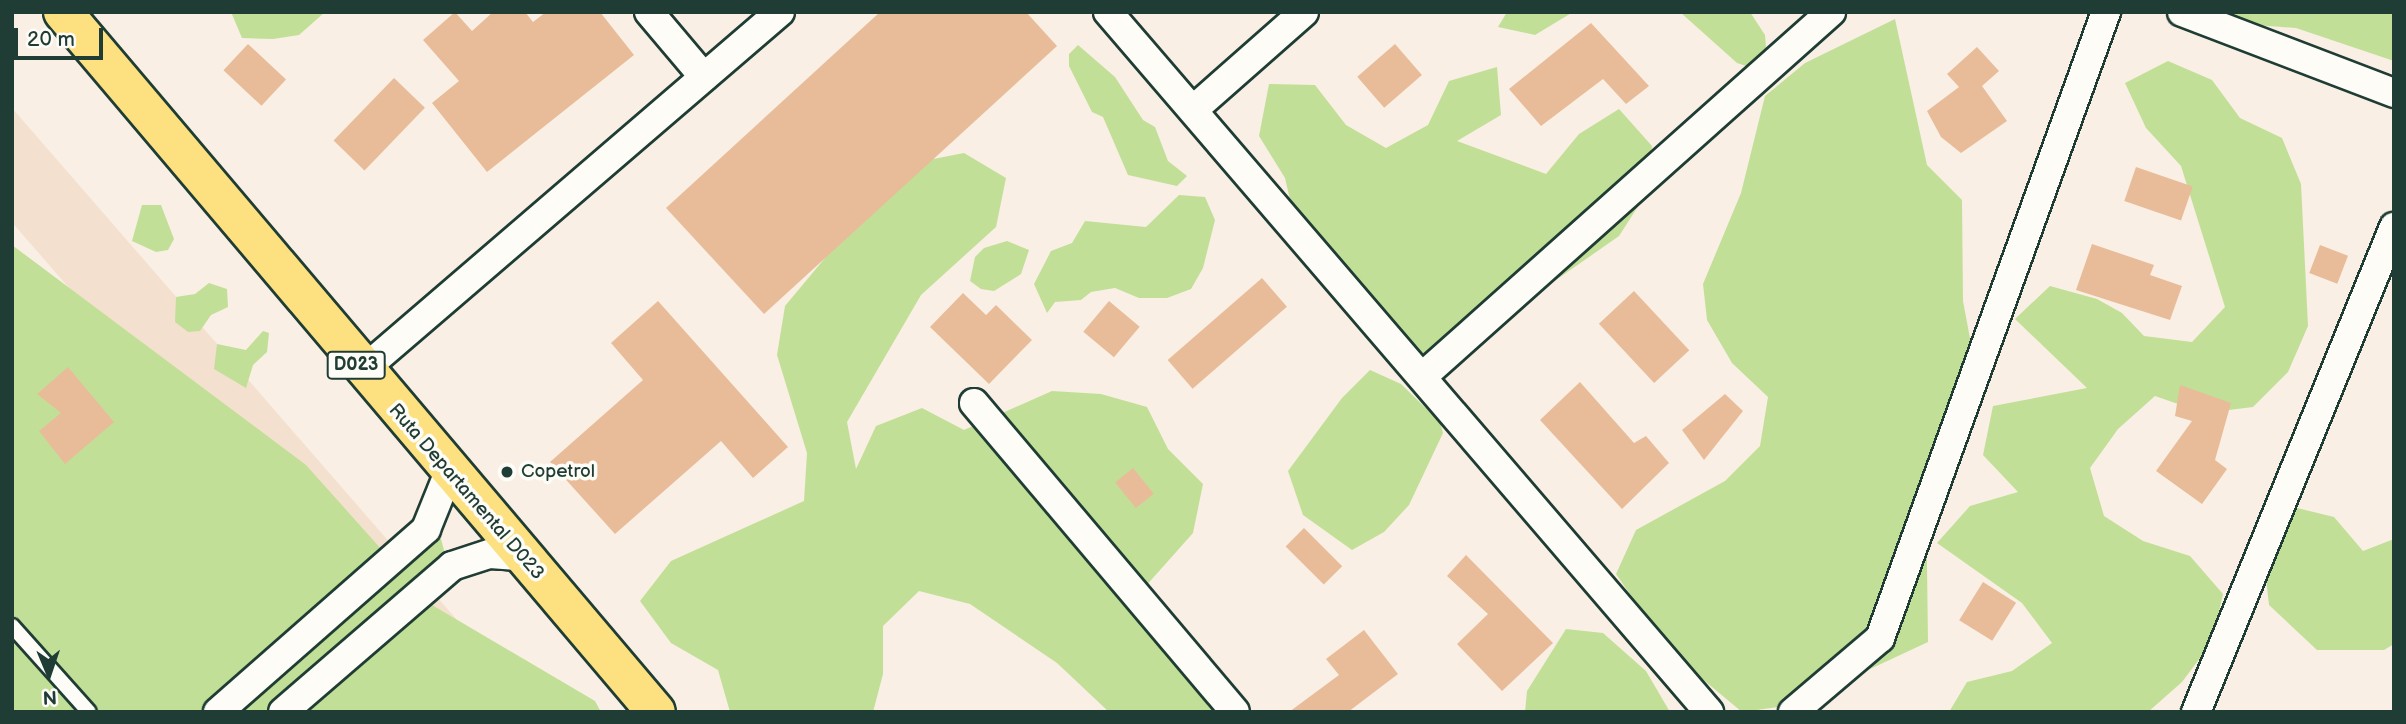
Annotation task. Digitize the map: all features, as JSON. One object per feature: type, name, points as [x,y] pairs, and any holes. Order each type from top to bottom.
[{"type":"main road","name":"Ruta Departamental D023","points":[[63,12],[362,371],[656,712]]},
{"type":"street","points":[[649,12],[704,77]]},
{"type":"street","points":[[362,371],[780,12]]},
{"type":"street","points":[[1108,12],[1709,712]]},
{"type":"street","points":[[1193,110],[1304,12]]},
{"type":"street","points":[[1423,376],[1831,12]]},
{"type":"street","points":[[1793,712],[1880,638],[2106,12]]},
{"type":"street","points":[[2182,12],[2394,93]]},
{"type":"street","points":[[2196,712],[2394,227]]},
{"type":"street","points":[[974,404],[1235,712]]},
{"type":"street","points":[[218,712],[426,528],[449,472]]},
{"type":"street","points":[[283,712],[452,566],[490,554],[521,555]]},
{"type":"lane","points":[[12,626],[89,712]]},
{"type":"shaded area","points":[[12,108],[456,619],[400,668],[12,222]]},
{"type":"green space","points":[[231,12],[325,12],[299,35],[273,39],[242,38]]},
{"type":"green space","points":[[1507,12],[1573,12],[1535,35],[1498,27]]},
{"type":"green space","points":[[1680,12],[1750,12],[1765,35],[1768,73],[1737,63]]},
{"type":"green space","points":[[2220,12],[2394,12],[2394,61],[2296,28],[2230,23]]},
{"type":"green space","points":[[1895,19],[1927,165],[1962,200],[1963,301],[1972,349],[1959,395],[1934,440],[1926,488],[1928,642],[1793,705],[1742,712],[1670,652],[1616,574],[1636,530],[1725,481],[1760,446],[1768,397],[1732,363],[1707,320],[1703,284],[1741,193],[1765,96],[1805,63]]},
{"type":"green space","points":[[1078,45],[1115,77],[1143,120],[1155,127],[1168,161],[1187,176],[1177,186],[1128,175],[1103,117],[1092,112],[1069,66],[1069,54]]},
{"type":"green space","points":[[2168,61],[2212,80],[2240,118],[2282,138],[2301,184],[2308,326],[2288,372],[2253,407],[2204,413],[2155,396],[2118,429],[2090,468],[2104,516],[2143,541],[2190,556],[2223,594],[2212,642],[2182,682],[2148,712],[1949,712],[1967,682],[2012,671],[2052,643],[2022,603],[1937,543],[1970,506],[2018,492],[1983,455],[1993,406],[2087,388],[2015,319],[2050,286],[2097,299],[2122,313],[2144,336],[2192,342],[2225,307],[2181,166],[2146,128],[2125,83]]},
{"type":"green space","points":[[1497,67],[1501,115],[1457,141],[1546,174],[1579,134],[1619,109],[1652,146],[1646,194],[1619,236],[1536,294],[1519,298],[1444,365],[1393,355],[1296,226],[1285,178],[1259,136],[1269,84],[1315,85],[1346,125],[1386,148],[1428,125],[1449,81]]},
{"type":"green space","points":[[964,153],[1006,178],[996,227],[921,295],[847,422],[856,469],[876,426],[922,408],[964,430],[1052,391],[1101,394],[1147,407],[1168,449],[1203,484],[1193,533],[1128,606],[1217,712],[1109,712],[1057,663],[970,604],[919,591],[883,626],[883,674],[873,712],[730,712],[718,670],[671,643],[640,601],[671,561],[804,501],[807,453],[777,355],[785,306],[880,192],[918,162]]},
{"type":"green space","points":[[1179,195],[1205,197],[1215,220],[1203,268],[1191,289],[1167,298],[1139,298],[1115,288],[1091,292],[1081,300],[1055,302],[1047,313],[1034,284],[1051,251],[1072,243],[1085,221],[1146,227]]},
{"type":"green space","points":[[142,205],[161,205],[174,239],[168,250],[156,252],[132,241]]},
{"type":"green space","points":[[1007,241],[1029,250],[1021,274],[994,291],[981,289],[970,281],[975,257],[984,248]]},
{"type":"green space","points":[[12,245],[306,465],[399,569],[433,540],[441,539],[445,554],[412,583],[432,605],[595,701],[601,712],[12,712]]},
{"type":"green space","points":[[209,283],[227,289],[228,307],[211,315],[200,331],[188,332],[175,322],[176,297],[195,294]]},
{"type":"green space","points":[[263,331],[269,333],[267,352],[253,365],[246,388],[214,369],[217,344],[246,350]]},
{"type":"green space","points":[[1370,370],[1401,384],[1440,422],[1443,433],[1409,505],[1384,532],[1352,550],[1303,515],[1288,471],[1342,398]]},
{"type":"green space","points":[[2289,506],[2334,517],[2363,551],[2394,539],[2394,644],[2384,650],[2317,650],[2269,605],[2262,543]]},
{"type":"green space","points":[[1566,629],[1603,633],[1646,671],[1670,712],[1525,712],[1527,691]]},
{"type":"building","points":[[455,12],[472,31],[493,12],[525,12],[533,22],[546,12],[600,12],[634,55],[487,172],[432,103],[459,81],[423,40]]},
{"type":"building","points":[[880,12],[1026,12],[1057,46],[764,314],[666,208]]},
{"type":"building","points":[[1591,23],[1649,86],[1626,104],[1603,79],[1541,126],[1509,89]]},
{"type":"building","points":[[248,44],[286,79],[261,106],[223,70]]},
{"type":"building","points":[[1395,44],[1422,75],[1384,108],[1357,77]]},
{"type":"building","points":[[1977,47],[1999,71],[1982,86],[2007,121],[1961,153],[1941,137],[1927,111],[1959,87],[1947,74]]},
{"type":"building","points":[[394,78],[425,108],[364,170],[334,141]]},
{"type":"building","points":[[2136,167],[2193,187],[2181,221],[2124,201]]},
{"type":"building","points":[[2092,244],[2154,265],[2150,275],[2182,286],[2170,320],[2076,290]]},
{"type":"building","points":[[2320,245],[2348,256],[2337,284],[2309,273]]},
{"type":"building","points":[[1262,278],[1287,307],[1193,389],[1168,360]]},
{"type":"building","points":[[1634,291],[1689,350],[1654,383],[1599,324]]},
{"type":"building","points":[[963,293],[986,315],[996,305],[1032,340],[989,384],[930,327]]},
{"type":"building","points":[[658,301],[788,447],[753,478],[721,441],[615,534],[550,462],[643,380],[611,343]]},
{"type":"building","points":[[1109,301],[1140,327],[1114,357],[1083,332]]},
{"type":"building","points":[[68,367],[114,422],[65,464],[39,431],[61,413],[37,394]]},
{"type":"building","points":[[1580,382],[1634,443],[1646,436],[1669,463],[1622,509],[1540,420]]},
{"type":"building","points":[[2180,385],[2231,403],[2215,460],[2227,469],[2202,504],[2156,471],[2192,421],[2175,416]]},
{"type":"building","points":[[1725,394],[1743,411],[1704,460],[1682,430]]},
{"type":"building","points":[[1133,468],[1154,494],[1136,508],[1115,482]]},
{"type":"building","points":[[1304,528],[1342,566],[1324,585],[1286,546]]},
{"type":"building","points":[[1466,555],[1553,643],[1502,691],[1457,644],[1488,614],[1447,576]]},
{"type":"building","points":[[1983,582],[2016,603],[1992,641],[1959,620]]},
{"type":"building","points":[[1364,630],[1398,674],[1348,712],[1289,712],[1339,675],[1326,659]]},
{"type":"place","name":"Copetrol","points":[[507,472]]}]
